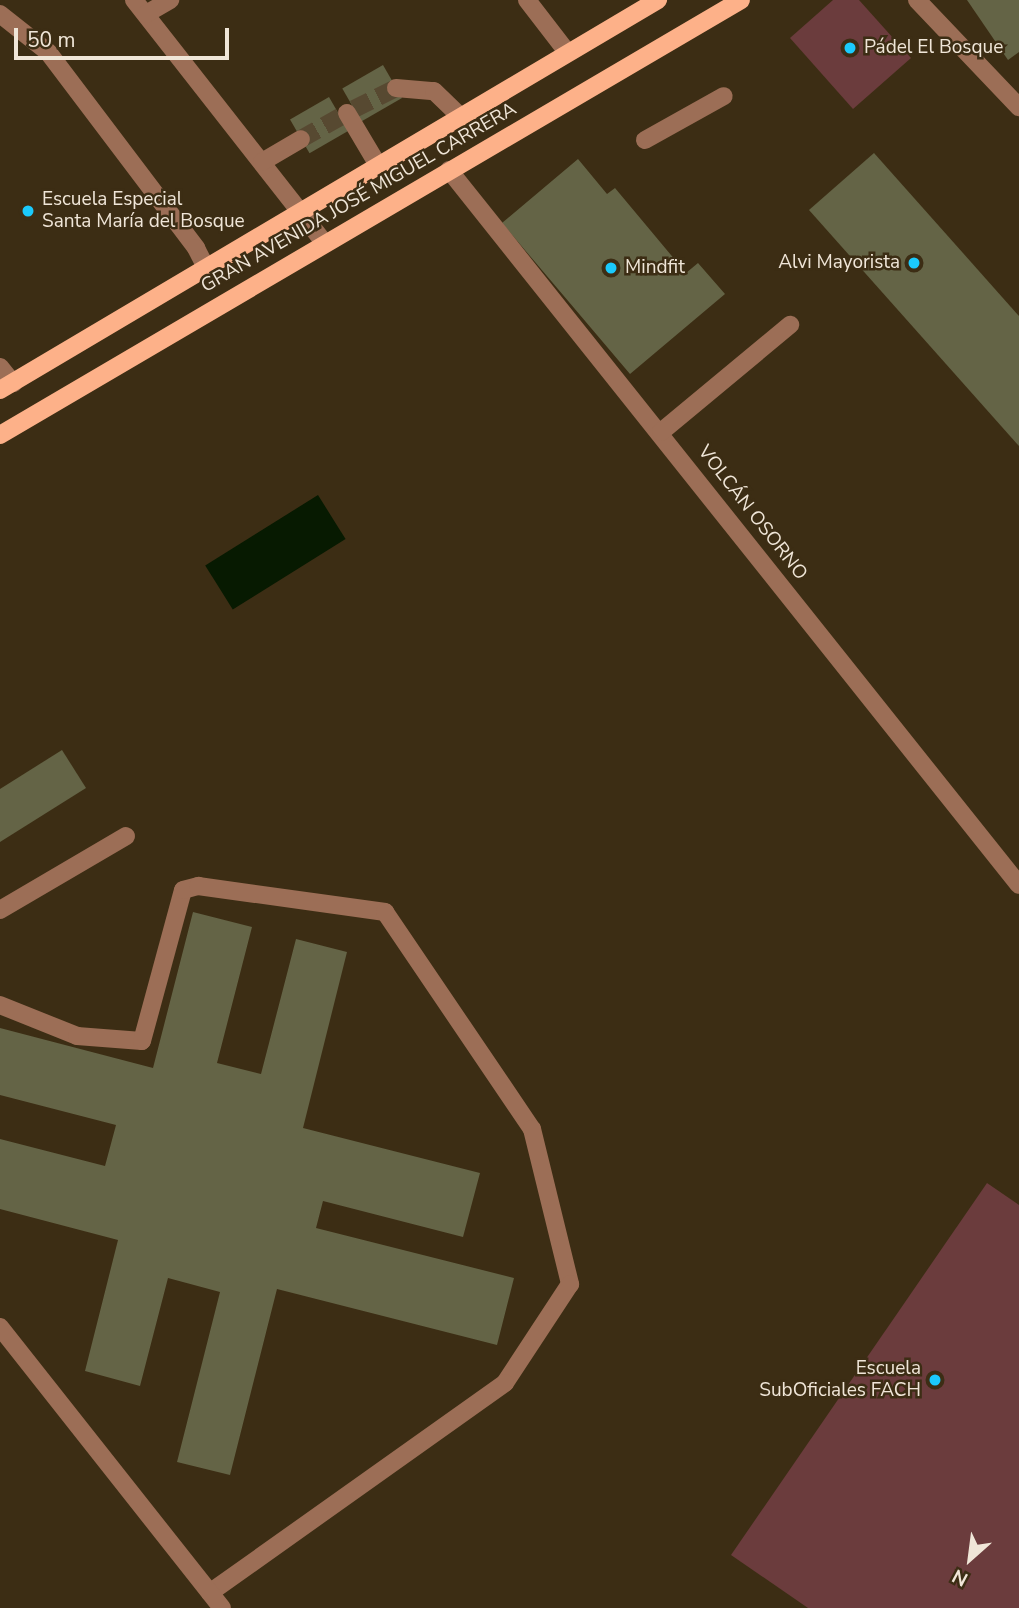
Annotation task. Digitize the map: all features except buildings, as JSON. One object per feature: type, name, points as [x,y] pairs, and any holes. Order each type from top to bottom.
[{"type":"main road","name":"GRAN AVENIDA JOSÉ MIGUEL CARRERA","points":[[6,387],[658,0]]},
{"type":"main road","name":"GRAN AVENIDA JOSÉ MIGUEL CARRERA","points":[[0,435],[324,242],[741,0]]},
{"type":"street","points":[[170,0],[140,7],[324,242]]},
{"type":"street","points":[[527,0],[567,52]]},
{"type":"street","points":[[917,0],[1019,107]]},
{"type":"street","points":[[0,14],[48,52],[196,248],[207,270]]},
{"type":"street","points":[[396,88],[434,91],[461,117]]},
{"type":"street","points":[[645,140],[724,96]]},
{"type":"street","points":[[347,113],[379,167]]},
{"type":"street","points":[[262,162],[301,139]]},
{"type":"street","name":"VOLCÁN OSORNO","points":[[449,170],[661,432],[1019,885]]},
{"type":"street","points":[[661,432],[790,325]]},
{"type":"street","points":[[0,367],[6,387]]},
{"type":"street","points":[[0,910],[126,836]]},
{"type":"street","points":[[0,1005],[77,1036],[142,1041],[183,890],[198,886],[385,912],[532,1129],[570,1284],[505,1383],[210,1593]]},
{"type":"street","points":[[0,1327],[222,1608]]},
{"type":"shaded area","name":"Pádel El Bosque","points":[[833,0],[859,0],[911,58],[853,109],[790,38]]},
{"type":"shaded area","points":[[318,495],[346,539],[233,610],[205,565]]},
{"type":"shaded area","name":"Escuela SubOficiales FACH","points":[[987,1183],[1019,1205],[1019,1608],[808,1608],[731,1555]]},
{"type":"tunnel","points":[[354,109],[396,88]]},
{"type":"tunnel","points":[[301,139],[340,117]]},
{"type":"place","name":"Pádel El Bosque","points":[[850,48]]},
{"type":"place","name":"Escuela Especial Santa María del Bosque","points":[[28,211]]},
{"type":"place","name":"Alvi Mayorista","points":[[914,263]]},
{"type":"place","name":"Mindfit","points":[[611,268]]},
{"type":"place","name":"Escuela SubOficiales FACH","points":[[935,1380]]}]
